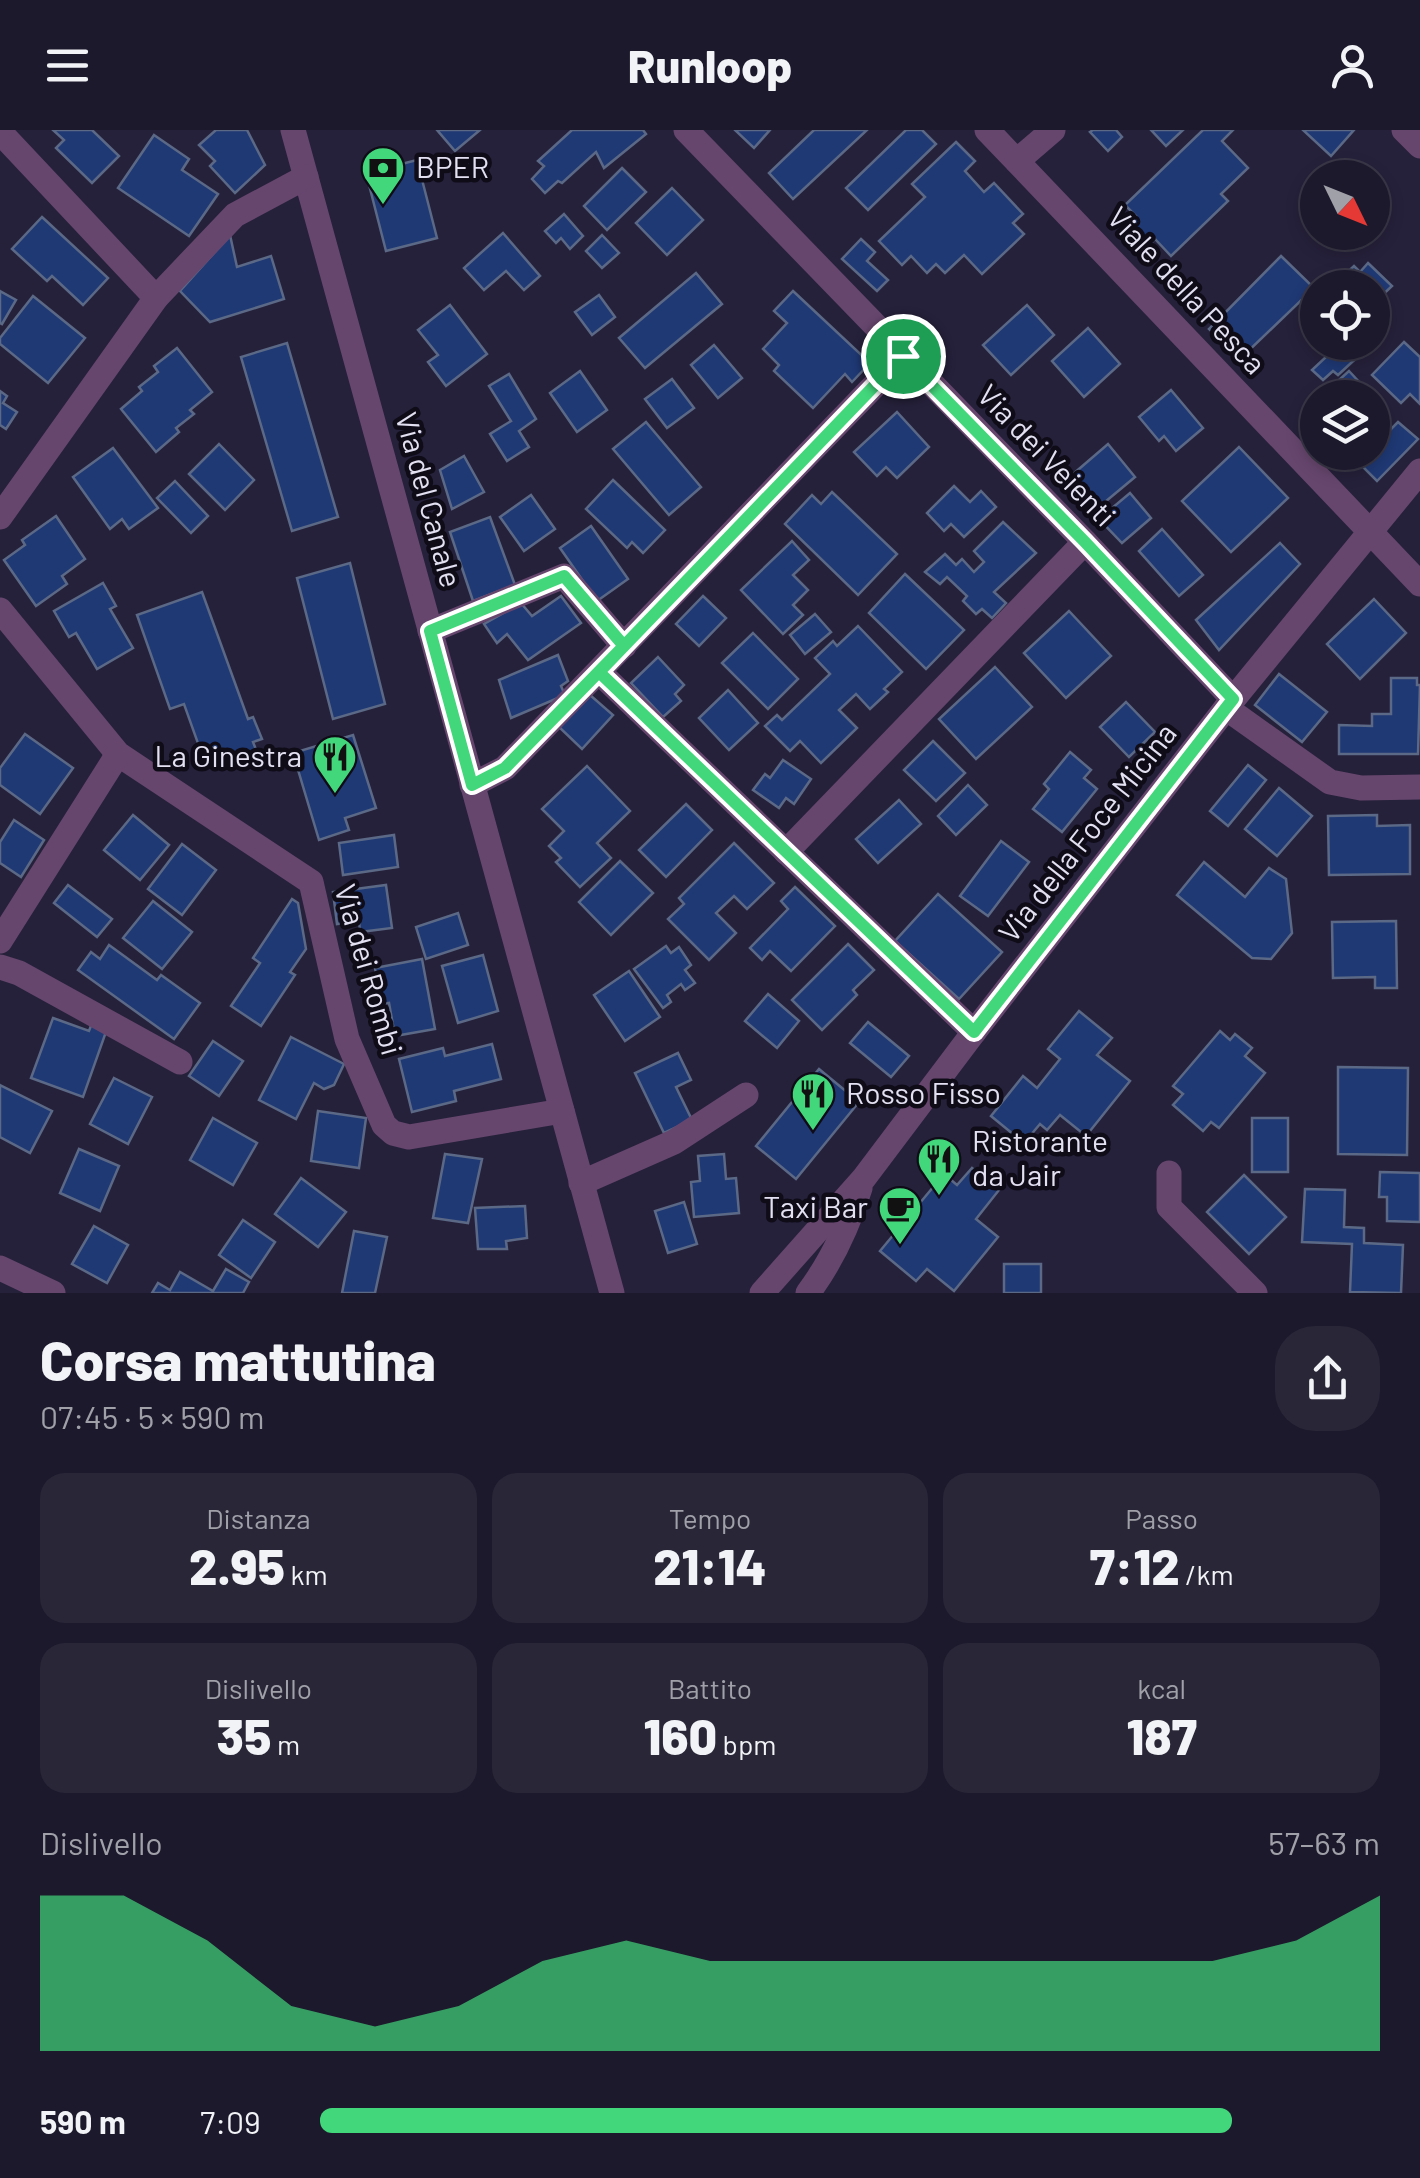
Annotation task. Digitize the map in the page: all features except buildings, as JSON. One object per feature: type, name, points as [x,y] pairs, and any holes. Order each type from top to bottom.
[{"type":"street","name":"Via del Canale","points":[[292,130],[612,1293]]},
{"type":"street","name":"Via dei Veienti","points":[[686,130],[1085,542],[1230,704],[1330,782],[1361,788],[1420,787]]},
{"type":"street","name":"Viale della Pesca","points":[[987,130],[1420,584]]},
{"type":"street","points":[[1017,160],[1052,130]]},
{"type":"street","points":[[1404,130],[1420,146]]},
{"type":"street","points":[[0,132],[156,298]]},
{"type":"street","points":[[0,516],[156,298],[235,214],[306,177]]},
{"type":"street","points":[[472,785],[505,768],[903,356]]},
{"type":"street","name":"Via della Foce Micina","points":[[864,1178],[1230,704],[1420,472]]},
{"type":"street","points":[[786,852],[1085,542]]},
{"type":"street","points":[[430,631],[564,576],[624,646]]},
{"type":"street","name":"Via dei Rombi","points":[[0,610],[118,754],[311,882],[348,1038],[384,1125],[409,1137],[562,1111]]},
{"type":"street","points":[[599,672],[974,1032]]},
{"type":"street","points":[[0,940],[118,754]]},
{"type":"street","points":[[0,967],[18,972],[180,1062]]},
{"type":"street","points":[[581,1183],[674,1142],[746,1095]]},
{"type":"street","points":[[1169,1173],[1168,1207],[1255,1293]]},
{"type":"street","points":[[762,1293],[864,1178]]},
{"type":"street","points":[[808,1293],[836,1250],[864,1178]]},
{"type":"street","points":[[0,1268],[53,1293]]},
{"type":"place","name":"BPER","points":[[383,206]]},
{"type":"place","name":"La Ginestra","points":[[335,795]]},
{"type":"place","name":"Rosso Fisso","points":[[813,1132]]},
{"type":"place","name":"Ristorante da Jair","points":[[939,1197]]},
{"type":"place","name":"Taxi Bar","points":[[900,1246]]},
{"type":"route","points":[[903,356],[599,672],[505,768],[472,785],[430,631],[564,576],[624,646],[599,672],[974,1032],[1233,699],[903,356]]}]
